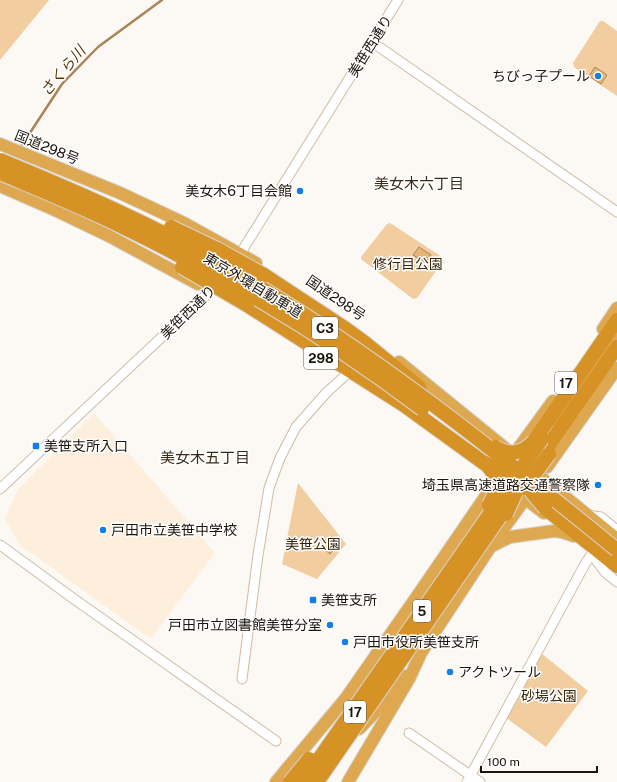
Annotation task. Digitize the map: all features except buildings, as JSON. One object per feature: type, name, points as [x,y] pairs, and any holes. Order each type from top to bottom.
[{"type":"highway","name":"国道298号","points":[[0,144],[120,193],[184,223],[241,254],[317,302],[384,349],[513,456],[524,476],[587,515],[617,539]]},
{"type":"highway","name":"東京外環自動車道","points":[[0,160],[73,190],[136,219],[232,270],[295,308],[362,352],[471,434],[617,550]]},
{"type":"highway","name":"東京外環自動車道","points":[[0,173],[146,238],[252,295],[292,320],[405,396],[565,518],[617,560]]},
{"type":"highway","name":"298","points":[[0,186],[56,210],[109,236],[211,291],[348,374],[498,478],[574,536],[593,554],[617,571]]},
{"type":"highway","points":[[73,190],[106,200],[170,226],[217,249],[264,275],[304,301],[360,339],[437,403],[495,447],[524,476],[555,495],[617,545]]},
{"type":"highway","points":[[43,191],[173,262],[247,305],[404,405],[484,463],[493,473],[496,478],[497,489],[496,510]]},
{"type":"highway","name":"17","points":[[276,782],[346,698],[513,456],[549,408],[617,308]]},
{"type":"highway","points":[[290,782],[317,749],[496,510],[524,476],[617,320]]},
{"type":"highway","points":[[329,782],[496,510],[524,476],[617,329]]},
{"type":"highway","name":"17","points":[[543,445],[617,334]]},
{"type":"highway","name":"17","points":[[543,445],[617,342]]},
{"type":"highway","points":[[555,495],[543,477],[543,445],[617,347]]},
{"type":"highway","points":[[495,447],[507,452],[517,452],[543,445],[617,356]]},
{"type":"highway","name":"17","points":[[324,768],[379,708],[421,653],[491,546],[525,498],[524,476],[617,368]]},
{"type":"highway","name":"5","points":[[303,782],[543,445]]},
{"type":"highway","name":"5","points":[[315,782],[543,445]]},
{"type":"highway","points":[[484,463],[500,470],[524,476]]},
{"type":"highway","points":[[524,476],[532,494],[545,508]]},
{"type":"highway","points":[[496,510],[526,501],[535,502],[545,508],[617,566]]},
{"type":"highway","name":"17","points":[[315,782],[385,682],[496,510]]},
{"type":"highway","name":"17","points":[[306,782],[496,510]]},
{"type":"highway","points":[[491,546],[510,537],[554,532],[562,532],[574,536]]},
{"type":"highway","name":"17","points":[[348,782],[406,685],[421,653]]},
{"type":"highway","points":[[321,782],[385,693]]},
{"type":"highway","points":[[298,782],[308,759],[333,722],[346,698]]},
{"type":"highway","points":[[295,782],[317,749]]},
{"type":"street","name":"美笹西通り","points":[[0,489],[211,291],[241,254],[398,0]]},
{"type":"street","points":[[372,42],[617,212]]},
{"type":"street","points":[[242,679],[258,555],[269,488],[280,458],[296,427],[327,392],[348,374]]},
{"type":"street","points":[[587,515],[601,517],[617,530]]},
{"type":"street","points":[[0,545],[276,741]]},
{"type":"street","points":[[469,779],[582,570],[593,554],[605,572],[617,582]]},
{"type":"street","points":[[409,733],[469,779],[480,782]]},
{"type":"shaded area","name":"ちびっ子プール","points":[[595,67],[607,75],[601,84],[589,76]]},
{"type":"shaded area","points":[[419,247],[431,255],[426,263],[413,255]]},
{"type":"shaded area","name":"戸田市立美笹中学校","points":[[94,413],[215,553],[152,637],[148,637],[20,545],[5,519],[18,489]]},
{"type":"shaded area","points":[[332,536],[340,542],[330,554],[322,547]]},
{"type":"green space","points":[[0,0],[49,0],[0,60]]},
{"type":"green space","points":[[600,21],[603,21],[617,31],[617,96],[574,67],[573,63]]},
{"type":"green space","name":"修行目公園","points":[[390,223],[442,257],[443,261],[417,298],[413,299],[361,259],[387,224]]},
{"type":"green space","name":"美笹公園","points":[[298,483],[346,544],[317,579],[282,564]]},
{"type":"green space","name":"砂場公園","points":[[541,653],[588,691],[546,747],[505,717]]},
{"type":"waterway","name":"さくら川","points":[[20,148],[62,84],[98,47],[162,0]]},
{"type":"tunnel","points":[[530,468],[545,447]]},
{"type":"place","name":"ちびっ子プール","points":[[598,76]]},
{"type":"place","name":"美女木6丁目会館","points":[[300,191]]},
{"type":"place","name":"美笹支所入口","points":[[36,446]]},
{"type":"place","name":"埼玉県高速道路交通警察隊","points":[[598,485]]},
{"type":"place","name":"戸田市立美笹中学校","points":[[103,530]]},
{"type":"place","name":"美笹支所","points":[[313,600]]},
{"type":"place","name":"戸田市立図書館美笹分室","points":[[330,625]]},
{"type":"place","name":"戸田市役所美笹支所","points":[[345,642]]},
{"type":"place","name":"アクトツール","points":[[450,672]]},
{"type":"district","name":"美女木六丁目","points":[[419,184]]},
{"type":"district","name":"美女木五丁目","points":[[205,458]]}]
